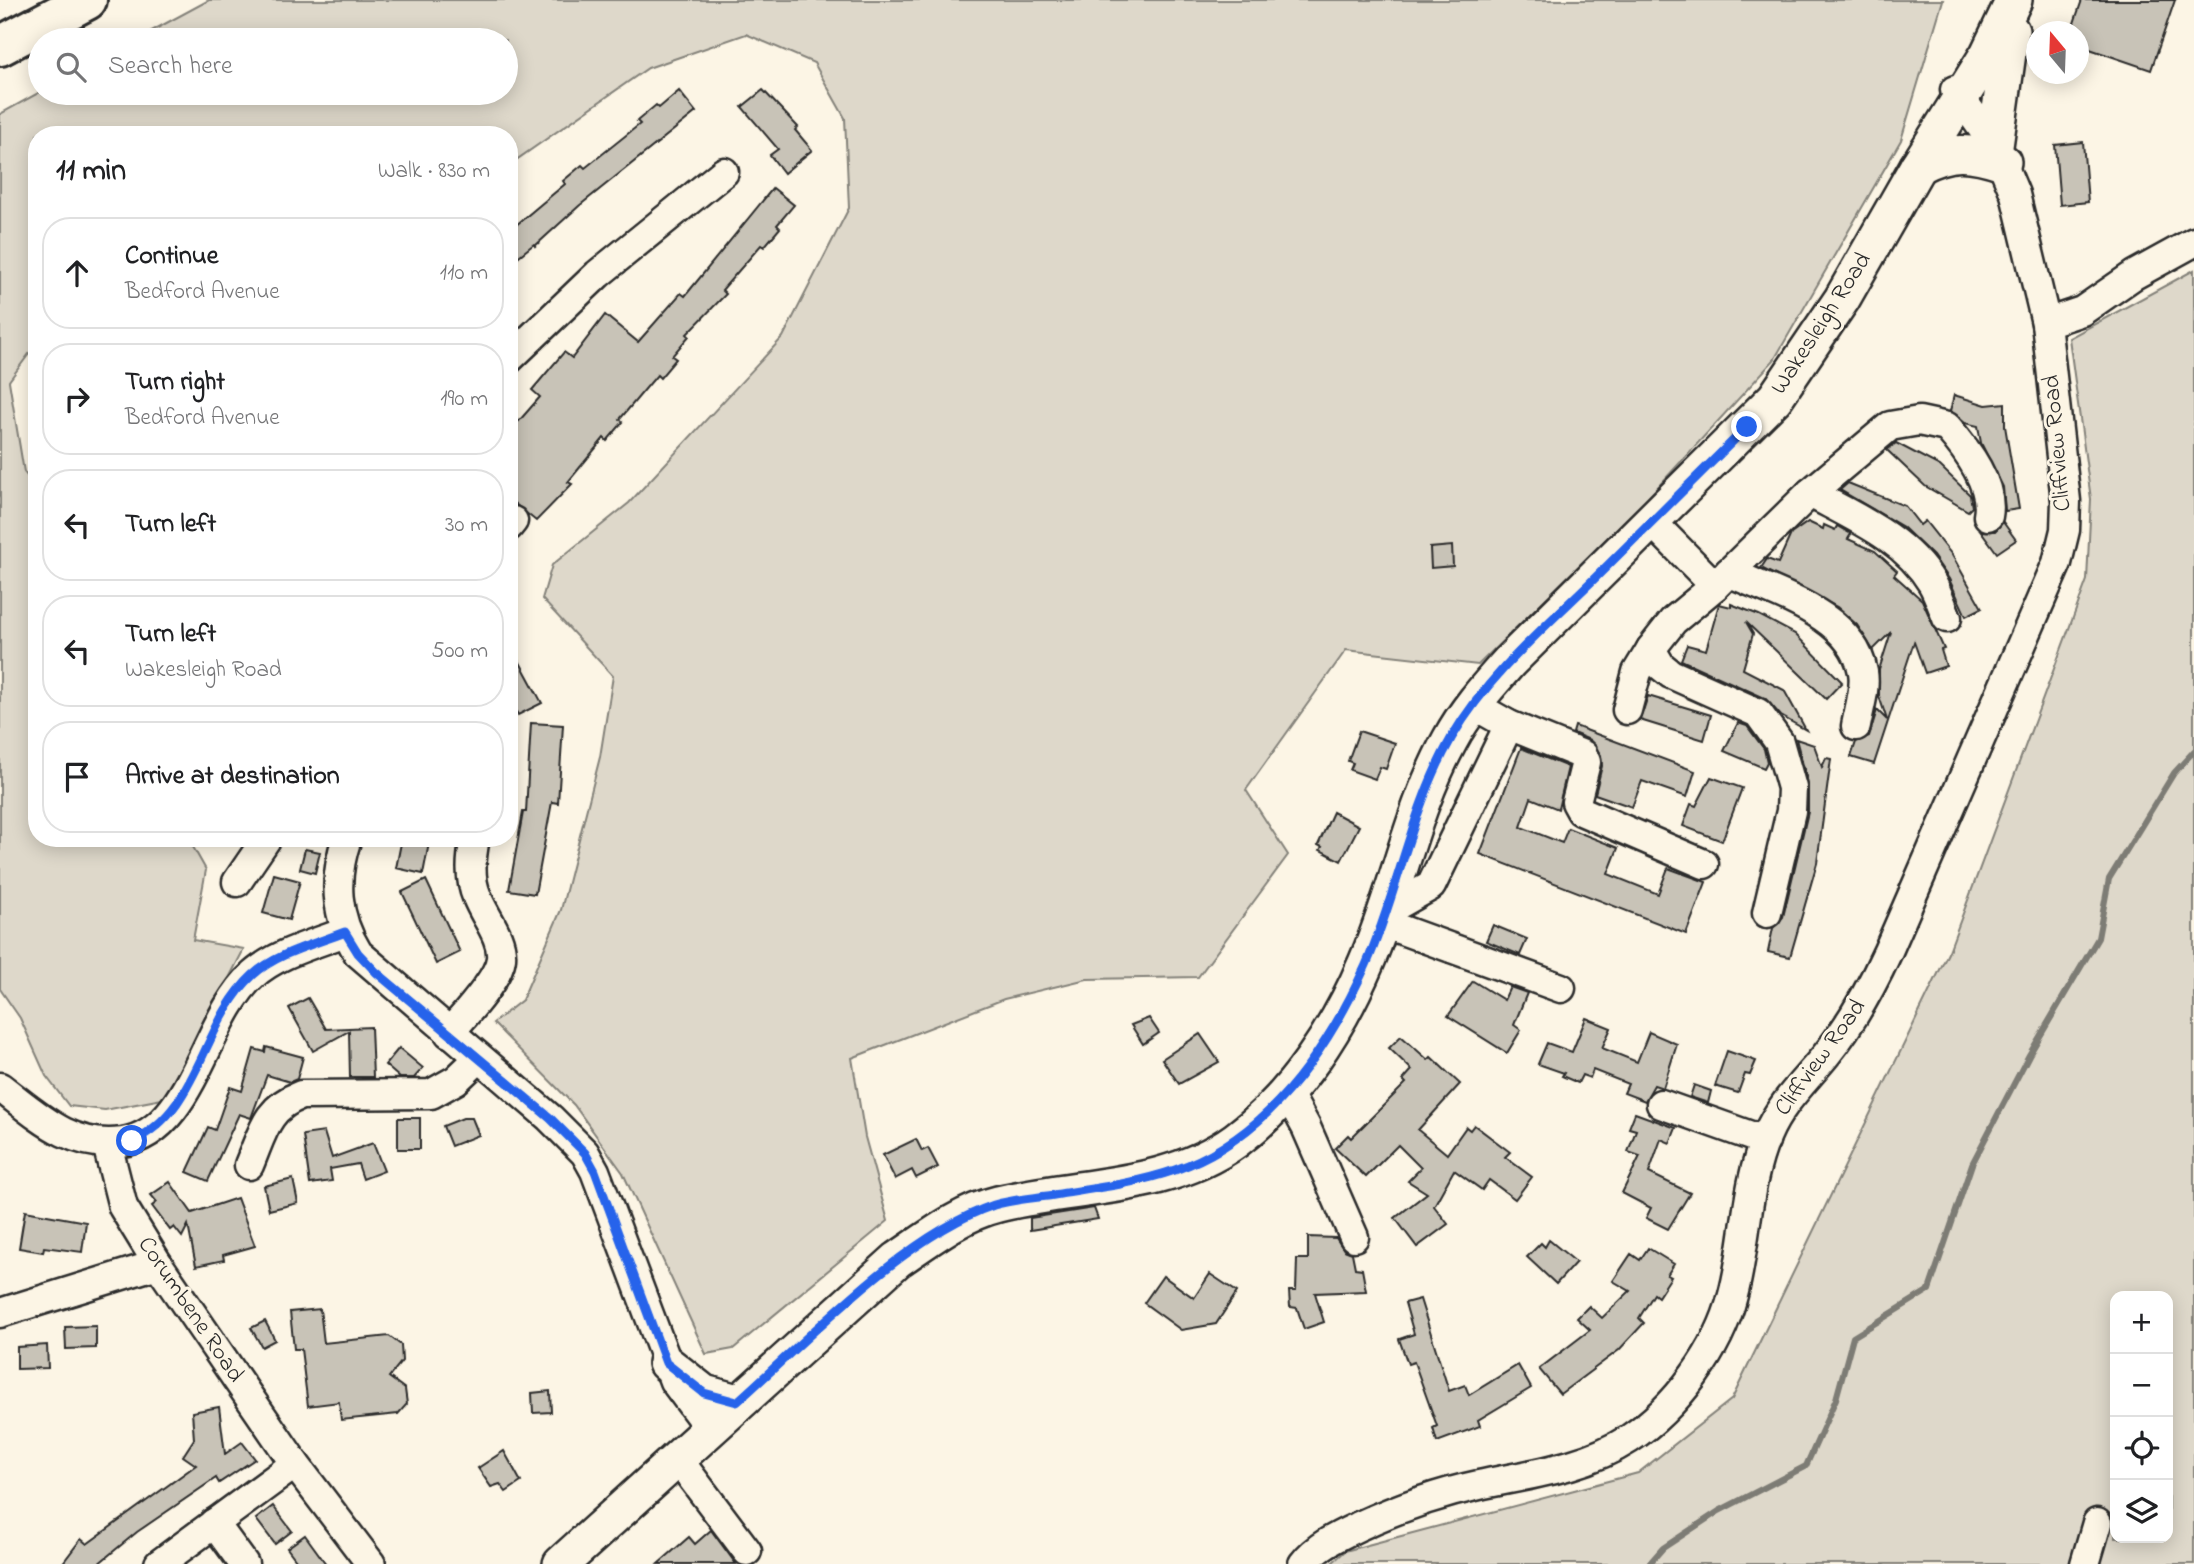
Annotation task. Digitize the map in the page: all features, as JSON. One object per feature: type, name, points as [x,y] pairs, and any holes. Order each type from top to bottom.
[{"type":"highway","points":[[34,28],[87,0]]},
{"type":"highway","points":[[0,46],[28,31]]},
{"type":"main road","name":"Wakesleigh Road","points":[[1955,102],[1987,0]]},
{"type":"main road","name":"Wakesleigh Road","points":[[575,1560],[737,1402],[897,1260],[951,1224],[996,1204],[1165,1176],[1203,1160],[1236,1140],[1287,1092],[1326,1040],[1367,963],[1418,809],[1450,740],[1472,704],[1510,661],[1775,398],[1842,299],[1955,102],[1988,54],[2016,0]]},
{"type":"main road","points":[[1918,166],[1949,152],[1999,154],[2005,62],[2016,0]]},
{"type":"main road","points":[[666,1363],[704,1393],[737,1402]]},
{"type":"street","name":"Cliffview Road","points":[[1303,1564],[1338,1536],[1408,1505],[1477,1485],[1561,1468],[1593,1458],[1629,1439],[1654,1419],[1702,1361],[1720,1328],[1733,1296],[1745,1218],[1765,1141],[1785,1103],[1828,1053],[1865,1001],[2057,563],[2065,530],[2066,501],[2046,323],[2015,194],[1999,154],[1955,102]]},
{"type":"street","points":[[518,350],[598,274],[724,172]]},
{"type":"street","points":[[2046,323],[2082,311],[2134,275],[2194,242]]},
{"type":"street","points":[[1627,710],[1637,673],[1651,649],[1673,621],[1722,579],[1810,493],[1879,433],[1898,423],[1919,421],[1947,427],[1986,485],[1990,495],[1988,516]]},
{"type":"street","points":[[1810,493],[1889,537],[1906,551],[1932,582],[1947,618]]},
{"type":"street","points":[[1651,522],[1722,579],[1811,610],[1843,634],[1863,673],[1856,726]]},
{"type":"street","points":[[1651,649],[1661,666],[1671,674],[1758,713],[1779,742],[1792,788],[1791,811],[1767,913]]},
{"type":"street","points":[[1472,704],[1508,725],[1583,755],[1586,762],[1576,802],[1581,811],[1703,864]]},
{"type":"street","points":[[1382,918],[1431,886],[1508,725]]},
{"type":"street","points":[[237,882],[261,847]]},
{"type":"street","points":[[345,847],[337,877],[338,902],[345,932],[358,953],[376,972],[479,1058],[585,1153],[595,1171],[666,1363],[685,1398],[709,1428]]},
{"type":"street","points":[[449,1033],[494,974],[501,958],[498,941],[476,895],[472,878],[473,847]]},
{"type":"street","points":[[1382,918],[1561,988]]},
{"type":"street","points":[[0,1087],[68,1136],[94,1144],[107,1144],[132,1141],[148,1134],[174,1111],[228,1008],[254,974],[278,960],[345,932]]},
{"type":"street","points":[[249,1165],[270,1115],[282,1102],[302,1095],[431,1094],[456,1080],[479,1058]]},
{"type":"street","points":[[1287,1092],[1306,1127],[1354,1237]]},
{"type":"street","points":[[1661,1104],[1765,1141]]},
{"type":"street","name":"Corumbene Road","points":[[107,1144],[123,1207],[158,1264],[295,1464],[372,1564]]},
{"type":"street","points":[[0,1313],[158,1264]]},
{"type":"street","points":[[677,1458],[747,1551]]},
{"type":"street","points":[[159,1564],[295,1464]]},
{"type":"street","points":[[214,1523],[244,1564]]},
{"type":"street","points":[[2085,1564],[2097,1523]]},
{"type":"shaded area","points":[[209,0],[1943,0],[1901,140],[1774,360],[1644,502],[1478,665],[1346,650],[1246,790],[1288,855],[1198,977],[1087,979],[1004,999],[852,1058],[865,1137],[888,1221],[733,1349],[706,1354],[623,1173],[574,1105],[493,1023],[522,1000],[561,910],[600,757],[613,676],[542,599],[552,565],[629,503],[783,337],[849,208],[845,118],[814,63],[746,34],[648,68],[518,159],[518,126],[28,126],[28,355],[9,381],[24,472],[28,477],[28,847],[193,847],[206,870],[193,940],[244,949],[167,1098],[105,1110],[69,1106],[46,1076],[20,1018],[0,989],[0,114],[28,99],[28,105],[518,105],[518,28],[157,28]]},
{"type":"shaded area","points":[[2194,270],[2194,1564],[1331,1564],[1345,1551],[1638,1473],[1732,1399],[1949,951],[2087,580],[2091,499],[2069,338]]},
{"type":"building","points":[[2082,0],[2175,0],[2151,70],[2089,49],[2089,21],[2075,21]]},
{"type":"building","points":[[763,90],[798,127],[795,130],[812,150],[784,173],[770,155],[778,149],[742,107]]},
{"type":"building","points":[[679,91],[696,112],[579,206],[535,246],[534,244],[518,257],[518,223],[565,184],[563,181],[582,165],[585,168],[640,124],[637,121],[656,105],[659,108]]},
{"type":"building","points":[[2083,142],[2088,202],[2060,205],[2055,145]]},
{"type":"building","points":[[773,188],[794,205],[777,225],[780,228],[764,247],[761,245],[722,290],[726,294],[687,334],[689,336],[672,356],[676,359],[660,378],[657,375],[620,419],[623,422],[607,441],[604,438],[568,482],[572,484],[536,521],[518,506],[518,420],[540,397],[532,390],[564,352],[572,358],[605,315],[638,342],[681,293],[685,296]]},
{"type":"building","points":[[1954,395],[1986,405],[2005,403],[2005,426],[2019,509],[2005,511],[2003,487],[1981,443],[1978,426],[1965,423],[1950,411]]},
{"type":"building","points":[[1896,443],[1940,466],[1970,495],[1972,507],[1968,511],[1925,486],[1887,450]]},
{"type":"building","points":[[1848,483],[1905,506],[1920,525],[1925,521],[1952,555],[1982,608],[1966,616],[1949,579],[1933,556],[1903,527],[1840,490]]},
{"type":"building","points":[[1808,522],[1823,529],[1824,525],[1835,530],[1837,526],[1851,534],[1848,539],[1875,551],[1897,571],[1894,575],[1922,600],[1944,649],[1941,650],[1946,666],[1925,673],[1914,642],[1874,764],[1851,757],[1856,742],[1869,736],[1877,710],[1887,720],[1879,696],[1879,670],[1891,632],[1873,650],[1857,625],[1837,607],[1761,568],[1767,559],[1778,563],[1791,534]]},
{"type":"building","points":[[2003,522],[2016,540],[1997,553],[1981,531],[1995,531]]},
{"type":"building","points":[[1452,546],[1453,566],[1431,568],[1430,548]]},
{"type":"building","points":[[1719,604],[1731,607],[1731,604],[1759,615],[1795,634],[1842,682],[1826,699],[1746,622],[1753,634],[1743,669],[1784,690],[1806,730],[1781,716],[1765,698],[1681,660],[1687,645],[1706,650]]},
{"type":"building","points":[[518,659],[542,703],[518,715]]},
{"type":"building","points":[[1648,696],[1711,715],[1704,740],[1640,720]]},
{"type":"building","points":[[531,723],[563,725],[558,803],[552,802],[535,894],[509,890],[523,812],[526,812]]},
{"type":"building","points":[[1738,723],[1747,726],[1764,749],[1767,762],[1764,768],[1724,751]]},
{"type":"building","points":[[1575,726],[1695,771],[1687,797],[1642,781],[1632,807],[1595,794],[1602,766],[1601,755],[1590,740],[1573,733]]},
{"type":"building","points":[[1359,731],[1395,743],[1386,769],[1380,767],[1375,779],[1350,770],[1353,763],[1348,761]]},
{"type":"building","points":[[1796,739],[1814,745],[1822,767],[1826,758],[1831,759],[1817,863],[1790,957],[1768,952],[1773,928],[1783,917],[1808,812],[1808,784]]},
{"type":"building","points":[[1521,748],[1568,767],[1558,809],[1531,798],[1521,827],[1562,843],[1568,828],[1618,848],[1608,874],[1658,894],[1668,868],[1706,882],[1686,934],[1480,854]]},
{"type":"building","points":[[1711,777],[1742,788],[1722,841],[1683,826],[1691,804],[1696,806]]},
{"type":"building","points":[[1333,812],[1359,826],[1341,861],[1320,850],[1322,847],[1318,845]]},
{"type":"building","points":[[400,847],[428,847],[423,874],[396,868]]},
{"type":"building","points":[[305,849],[320,852],[315,873],[300,869]]},
{"type":"building","points":[[274,874],[300,881],[289,920],[263,913]]},
{"type":"building","points":[[426,880],[460,952],[436,964],[402,892]]},
{"type":"building","points":[[1493,925],[1527,939],[1520,955],[1486,941]]},
{"type":"building","points":[[1473,981],[1504,1000],[1510,987],[1527,993],[1514,1025],[1521,1030],[1507,1053],[1448,1016]]},
{"type":"building","points":[[308,998],[326,1029],[371,1027],[373,1077],[350,1077],[349,1031],[313,1051],[289,1008]]},
{"type":"building","points":[[1149,1018],[1159,1033],[1143,1044],[1131,1025]]},
{"type":"building","points":[[1586,1018],[1611,1028],[1602,1048],[1637,1062],[1649,1032],[1677,1044],[1663,1088],[1654,1085],[1645,1101],[1624,1093],[1628,1084],[1593,1070],[1590,1078],[1582,1075],[1578,1083],[1562,1076],[1564,1073],[1538,1064],[1547,1043],[1572,1052]]},
{"type":"building","points":[[1200,1034],[1219,1062],[1179,1084],[1162,1059]]},
{"type":"building","points":[[1401,1036],[1428,1060],[1431,1057],[1460,1084],[1418,1130],[1447,1154],[1466,1127],[1470,1130],[1474,1125],[1510,1152],[1505,1157],[1532,1177],[1515,1199],[1489,1180],[1482,1190],[1454,1170],[1434,1206],[1448,1224],[1417,1247],[1395,1218],[1427,1193],[1408,1181],[1421,1168],[1398,1145],[1366,1177],[1335,1148],[1348,1135],[1351,1138],[1406,1083],[1403,1080],[1412,1070],[1389,1048]]},
{"type":"building","points":[[266,1047],[303,1057],[297,1079],[290,1082],[267,1075],[251,1118],[239,1114],[208,1181],[187,1172],[208,1127],[215,1130],[230,1087],[242,1091],[254,1049],[265,1052]]},
{"type":"building","points":[[399,1048],[423,1068],[414,1078],[400,1078],[385,1065]]},
{"type":"building","points":[[1727,1051],[1756,1061],[1750,1075],[1745,1074],[1738,1093],[1715,1086]]},
{"type":"building","points":[[1694,1085],[1711,1091],[1708,1103],[1690,1097]]},
{"type":"building","points":[[1635,1113],[1676,1128],[1670,1143],[1661,1139],[1649,1173],[1690,1193],[1668,1229],[1646,1218],[1651,1208],[1622,1193],[1640,1156],[1628,1152],[1636,1130],[1629,1128]]},
{"type":"building","points":[[398,1118],[420,1118],[420,1149],[398,1149]]},
{"type":"building","points":[[463,1118],[472,1118],[479,1135],[451,1146],[443,1126]]},
{"type":"building","points":[[324,1132],[332,1158],[373,1143],[384,1171],[363,1179],[358,1164],[330,1169],[332,1181],[310,1184],[303,1135]]},
{"type":"building","points":[[916,1139],[922,1151],[928,1148],[938,1167],[916,1178],[912,1170],[895,1179],[883,1155]]},
{"type":"building","points":[[293,1179],[298,1203],[269,1210],[264,1186]]},
{"type":"building","points":[[170,1182],[192,1213],[237,1198],[255,1246],[223,1255],[224,1260],[196,1266],[188,1225],[182,1237],[174,1227],[170,1230],[152,1206],[157,1202],[151,1195]]},
{"type":"building","points":[[1094,1208],[1098,1219],[1030,1230],[1030,1218]]},
{"type":"building","points":[[25,1211],[86,1222],[82,1252],[44,1247],[43,1252],[19,1248]]},
{"type":"building","points":[[1308,1237],[1336,1238],[1344,1250],[1352,1253],[1355,1268],[1362,1269],[1366,1291],[1315,1293],[1324,1322],[1304,1329],[1297,1308],[1290,1307],[1289,1291],[1296,1291],[1297,1259],[1308,1259]]},
{"type":"building","points":[[1549,1240],[1576,1262],[1556,1284],[1527,1257],[1541,1243],[1545,1247]]},
{"type":"building","points":[[1648,1248],[1674,1264],[1667,1275],[1671,1277],[1658,1297],[1654,1294],[1639,1318],[1644,1323],[1619,1350],[1560,1394],[1539,1369],[1590,1330],[1577,1318],[1589,1306],[1602,1318],[1630,1291],[1613,1281],[1631,1254],[1640,1260]]},
{"type":"building","points":[[1210,1274],[1237,1292],[1216,1324],[1181,1330],[1144,1303],[1163,1276],[1194,1298]]},
{"type":"building","points":[[1420,1299],[1449,1391],[1465,1385],[1469,1395],[1518,1365],[1531,1388],[1478,1420],[1480,1426],[1437,1442],[1433,1428],[1437,1426],[1414,1362],[1408,1364],[1399,1339],[1414,1334],[1405,1303]]},
{"type":"building","points":[[320,1309],[324,1343],[389,1336],[401,1345],[402,1361],[389,1377],[405,1389],[407,1404],[398,1414],[341,1420],[339,1402],[308,1406],[301,1349],[294,1349],[290,1312]]},
{"type":"building","points":[[265,1321],[275,1340],[262,1347],[251,1328]]},
{"type":"building","points":[[96,1326],[96,1348],[66,1349],[65,1327]]},
{"type":"building","points":[[47,1345],[48,1368],[17,1369],[17,1347]]},
{"type":"building","points":[[550,1391],[551,1412],[533,1413],[532,1393]]},
{"type":"building","points":[[219,1407],[225,1454],[242,1442],[255,1459],[219,1483],[216,1478],[137,1532],[98,1564],[62,1564],[81,1539],[87,1544],[196,1465],[183,1456],[194,1439],[192,1412]]},
{"type":"building","points":[[504,1451],[521,1482],[506,1492],[500,1484],[491,1487],[478,1468]]},
{"type":"building","points":[[273,1506],[292,1531],[275,1544],[256,1519]]},
{"type":"building","points":[[711,1530],[736,1564],[658,1564],[689,1537],[695,1544]]},
{"type":"building","points":[[305,1535],[326,1564],[299,1564],[287,1548]]},
{"type":"waterway","points":[[1649,1564],[1663,1548],[1719,1511],[1806,1466],[1836,1399],[1853,1337],[1929,1290],[1972,1164],[2029,1055],[2098,938],[2109,879],[2174,773],[2194,751]]},
{"type":"route","points":[[132,1141],[148,1134],[174,1111],[228,1008],[254,974],[269,964],[345,932],[358,953],[376,972],[550,1118],[585,1153],[595,1171],[666,1363],[704,1393],[737,1402],[897,1260],[951,1224],[996,1204],[1165,1176],[1203,1160],[1236,1140],[1269,1111],[1298,1080],[1326,1040],[1367,963],[1418,809],[1450,740],[1472,704],[1510,661],[1747,427]]}]
